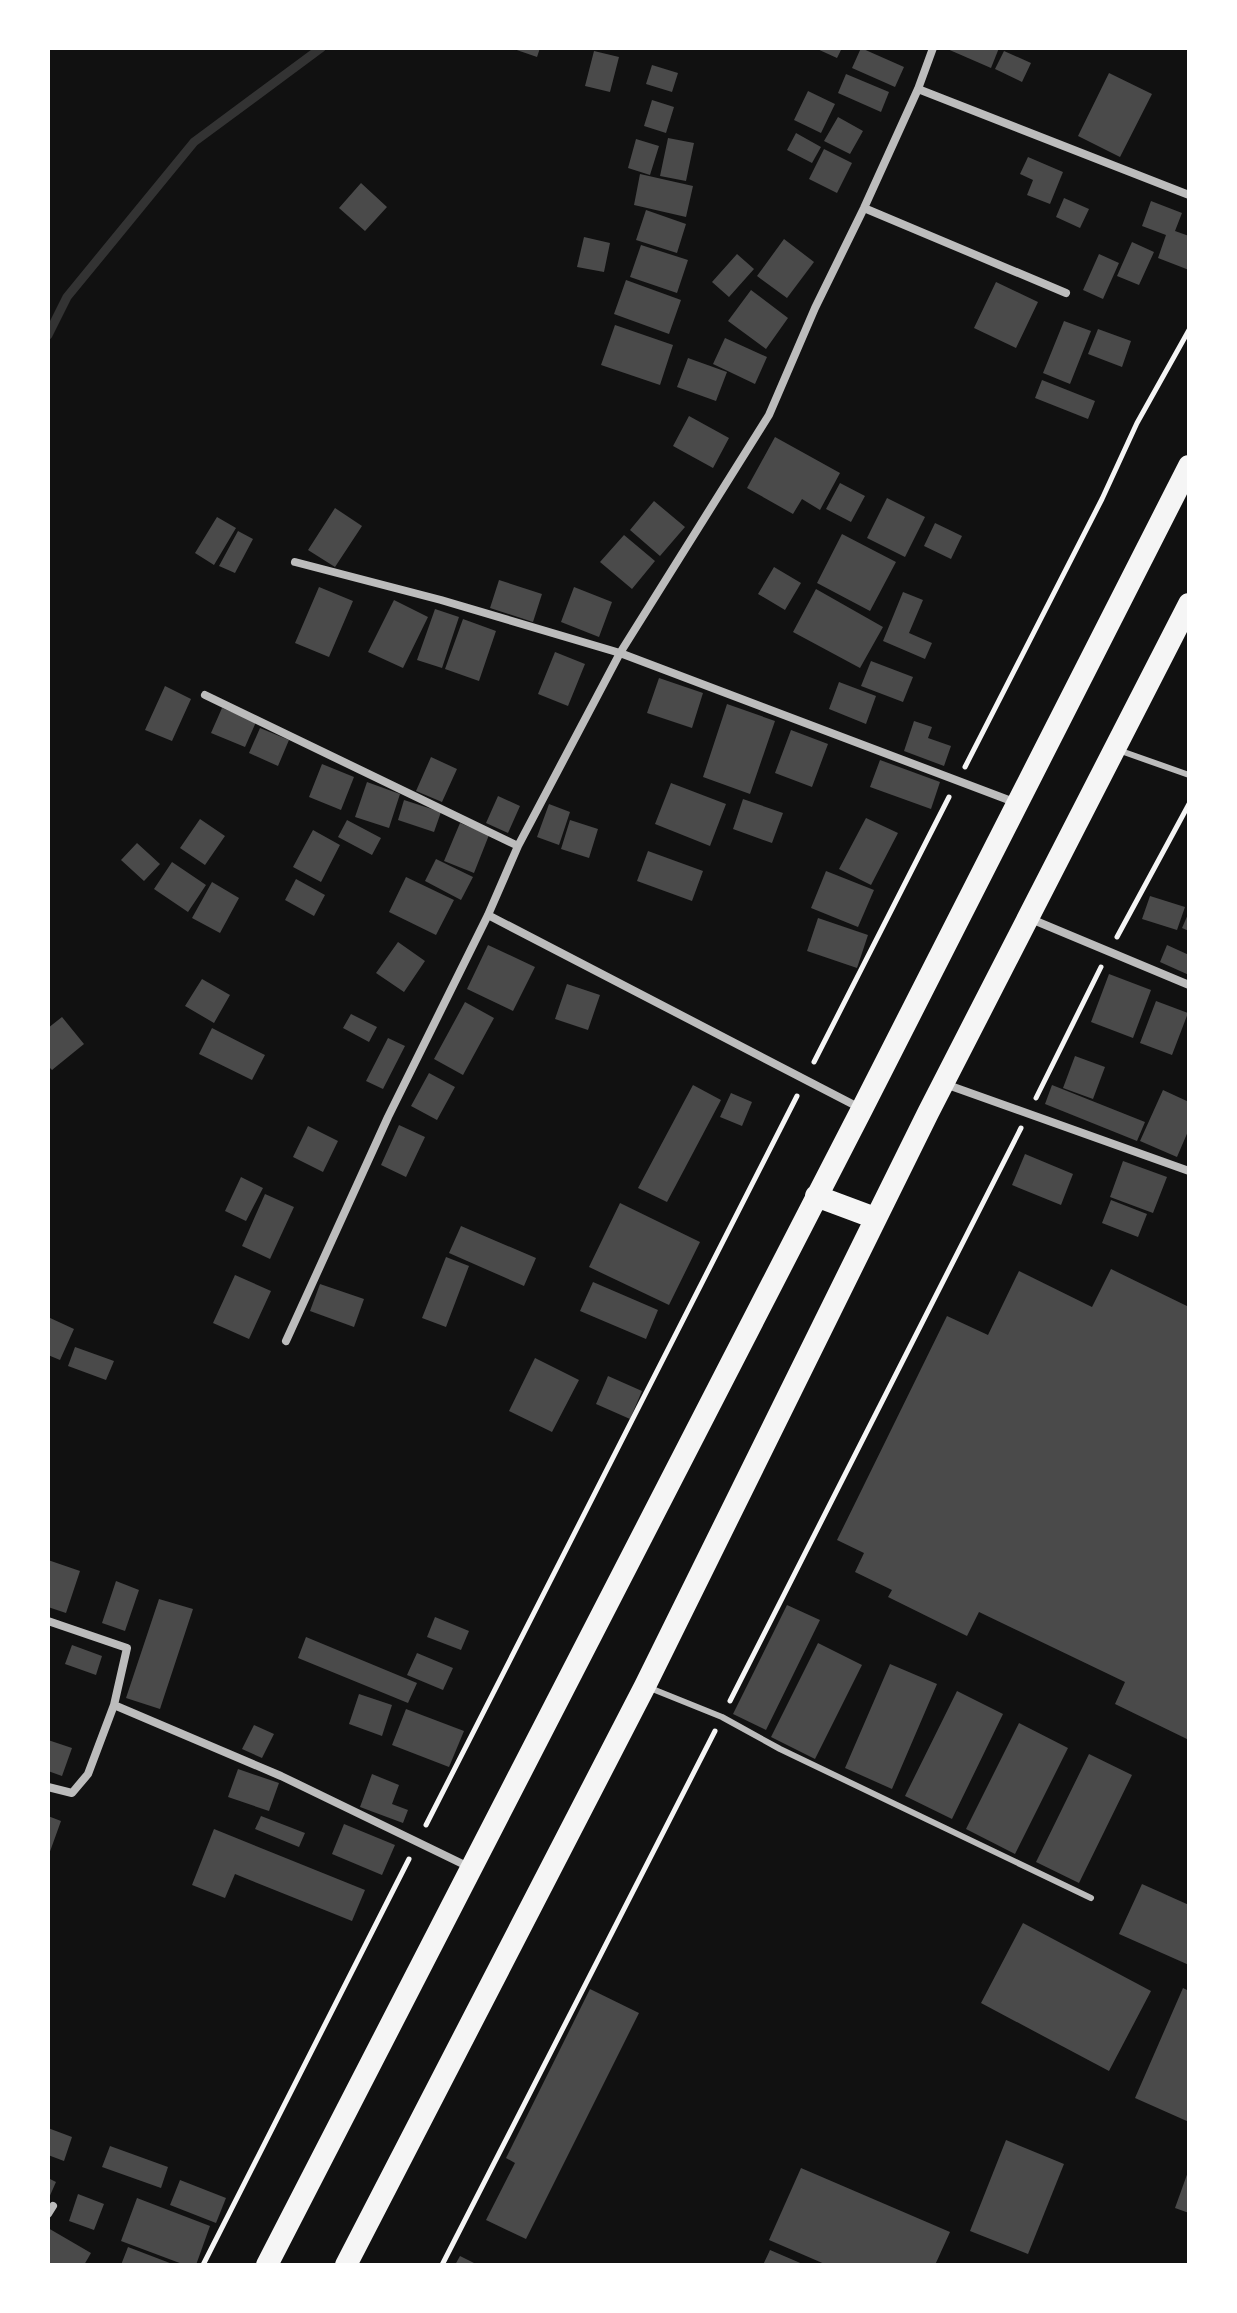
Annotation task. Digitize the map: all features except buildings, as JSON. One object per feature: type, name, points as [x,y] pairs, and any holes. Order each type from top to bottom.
[{"type":"highway","points":[[267,2265],[1189,466]]},
{"type":"highway","points":[[346,2265],[645,1686],[875,1218],[1189,604]]},
{"type":"highway","points":[[816,1196],[875,1218]]},
{"type":"street","points":[[286,1341],[388,1117],[488,915],[518,846],[620,653],[769,415],[815,308],[918,89],[933,48]]},
{"type":"street","points":[[918,89],[1189,195]]},
{"type":"street","points":[[864,208],[1066,293]]},
{"type":"street","points":[[295,562],[441,600],[620,653],[1017,803]]},
{"type":"street","points":[[205,695],[518,846]]},
{"type":"street","points":[[488,915],[862,1109]]},
{"type":"street","points":[[1029,918],[1189,985]]},
{"type":"street","points":[[944,1083],[1189,1171]]},
{"type":"street","points":[[48,1621],[127,1648],[114,1705],[88,1774],[72,1793],[48,1787]]},
{"type":"street","points":[[114,1705],[281,1776],[471,1868]]},
{"type":"lane","points":[[1115,749],[1189,775]]},
{"type":"lane","points":[[645,1686],[722,1717],[780,1749],[1091,1898]]},
{"type":"path","points":[[203,2265],[1102,499],[1137,423],[1189,330]]},
{"type":"path","points":[[442,2265],[1109,951],[1189,804]]},
{"type":"waterway","points":[[48,335],[67,297],[194,142],[321,48]]}]
